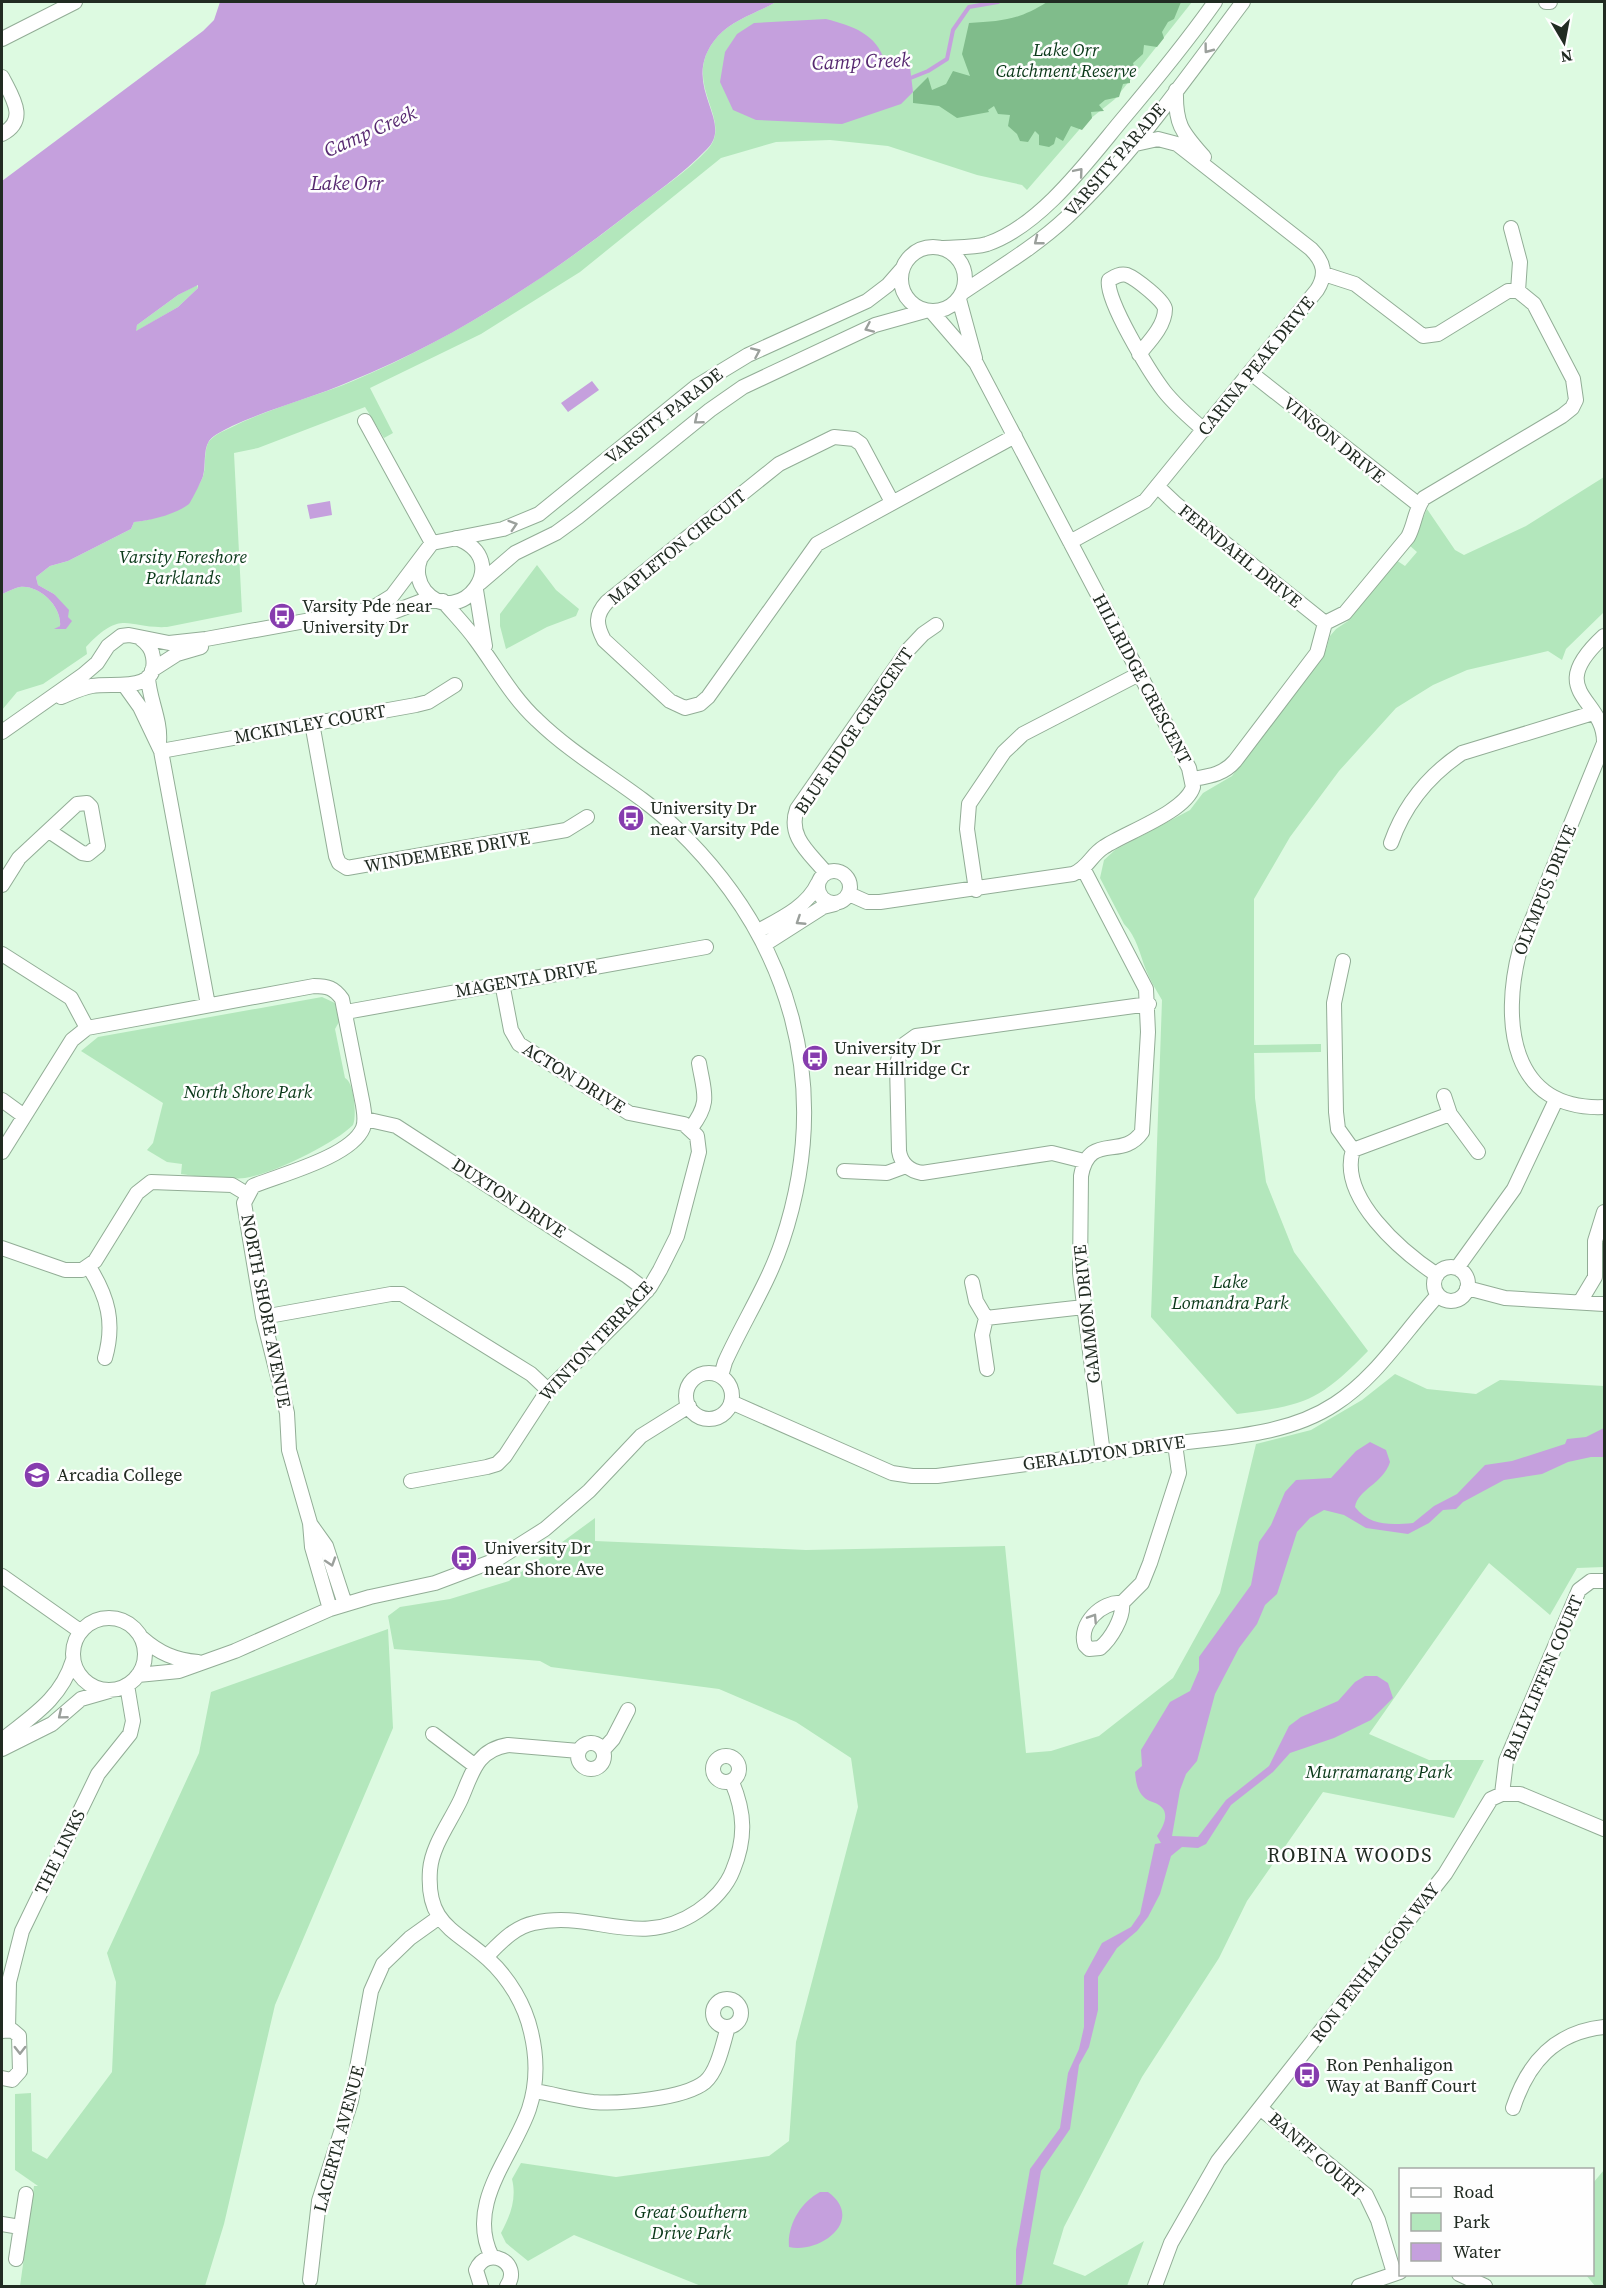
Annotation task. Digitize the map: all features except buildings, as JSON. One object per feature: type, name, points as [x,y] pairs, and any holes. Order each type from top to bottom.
[{"type":"street","points":[[2,39],[75,2]]},
{"type":"street","name":"VARSITY PARADE","points":[[941,248],[986,244],[1026,222],[1069,182],[1128,113],[1215,2]]},
{"type":"street","name":"VARSITY PARADE","points":[[961,296],[1065,219],[1131,145],[1243,2]]},
{"type":"street","points":[[2,77],[15,102],[18,116],[13,127],[2,134]]},
{"type":"street","points":[[1176,90],[1175,109],[1180,129],[1221,177]]},
{"type":"street","points":[[1131,145],[1158,139],[1177,144],[1311,249],[1319,257],[1324,274],[1355,284],[1423,336],[1438,334],[1508,291],[1518,291],[1534,304],[1573,379],[1576,400],[1572,408],[1563,416],[1441,487],[1419,505],[1413,528],[1407,537],[1345,614],[1325,623],[1317,652],[1235,761],[1220,773],[1193,779]]},
{"type":"street","points":[[1511,228],[1520,262],[1518,291]]},
{"type":"street","points":[[932,247],[941,248],[950,252],[962,266],[965,274],[961,296],[947,309],[928,311],[910,302],[905,295],[902,287],[902,270],[914,254],[932,247]]},
{"type":"street","name":"VARSITY PARADE","points":[[432,543],[503,529],[539,514],[698,386],[724,368],[867,301],[888,285],[902,270]]},
{"type":"street","name":"CARINA PEAK DRIVE","points":[[1070,542],[1139,505],[1251,373],[1317,290],[1324,274]]},
{"type":"street","points":[[1139,354],[1160,327],[1165,309],[1162,301],[1135,281],[1126,275],[1118,275],[1109,280],[1109,293],[1139,354],[1165,392],[1204,430]]},
{"type":"street","name":"HILLRIDGE CRESCENT","points":[[961,296],[976,363]]},
{"type":"street","name":"VARSITY PARADE","points":[[2,741],[31,716],[64,696],[90,686],[138,684],[150,673],[185,651],[316,627],[359,623],[408,605],[461,600],[515,553],[556,533],[578,517],[702,417],[743,387],[875,325],[928,311]]},
{"type":"street","name":"HILLRIDGE CRESCENT","points":[[928,311],[976,363],[1193,779],[1191,793],[1182,804],[1101,848],[1084,870]]},
{"type":"street","name":"VINSON DRIVE","points":[[1251,373],[1419,505]]},
{"type":"street","points":[[2,732],[83,675],[113,640],[121,636],[136,636],[152,642],[169,643],[206,639],[371,609],[392,596],[432,543],[365,422]]},
{"type":"street","name":"MAPLETON CIRCUIT","points":[[892,502],[861,444],[854,439],[834,437],[779,464],[607,603],[598,615],[599,631],[604,640],[670,701],[685,708],[700,704],[708,697],[817,544],[1015,436]]},
{"type":"street","name":"FERNDAHL DRIVE","points":[[1157,486],[1176,504],[1325,623]]},
{"type":"street","points":[[456,538],[473,547],[479,555],[482,574],[478,586],[481,633],[488,657]]},
{"type":"street","points":[[421,556],[418,574],[425,591],[442,601],[488,657],[516,698],[554,737],[648,805],[693,844],[736,895],[765,944],[780,979],[797,1033],[805,1098],[803,1152],[793,1206],[782,1243],[736,1338],[721,1376]]},
{"type":"street","name":"BLUE RIDGE CRESCENT","points":[[822,878],[793,830],[797,809],[907,651],[936,625]]},
{"type":"street","points":[[136,636],[150,646],[153,654],[150,673],[151,703],[160,728],[160,747],[208,1005]]},
{"type":"street","name":"OLYMPUS DRIVE","points":[[1605,636],[1582,660],[1578,687],[1604,737],[1601,757],[1546,881],[1513,973],[1510,1019],[1520,1059],[1530,1078],[1556,1100],[1585,1108],[1605,1107]]},
{"type":"street","points":[[104,653],[104,668],[113,680],[122,685],[160,747]]},
{"type":"street","points":[[976,890],[967,829],[969,804],[1004,752],[1023,734],[1139,674]]},
{"type":"street","name":"MCKINLEY COURT","points":[[160,747],[428,702],[454,685]]},
{"type":"street","points":[[1391,843],[1407,806],[1443,765],[1462,753],[1593,713]]},
{"type":"street","name":"WINDEMERE DRIVE","points":[[312,723],[336,856],[339,863],[346,868],[566,830],[587,817]]},
{"type":"street","points":[[2,885],[20,858],[49,831]]},
{"type":"street","points":[[849,894],[867,902],[880,902],[1060,877],[1084,870],[1140,972],[1149,1004],[1142,1132],[1133,1143],[1094,1150],[1084,1161],[1052,1153],[922,1173],[906,1166],[899,1151],[897,1064],[902,1046],[908,1040],[916,1036],[1149,1004]]},
{"type":"street","points":[[758,931],[799,906],[813,894],[822,878],[836,871],[845,875],[850,884],[849,894],[837,903],[823,907],[765,944]]},
{"type":"street","points":[[822,878],[822,898],[837,903]]},
{"type":"street","name":"MAGENTA DRIVE","points":[[346,1012],[706,947]]},
{"type":"street","points":[[2,954],[71,998],[87,1028]]},
{"type":"street","points":[[1343,961],[1334,1003],[1336,1112],[1338,1129],[1353,1150]]},
{"type":"street","name":"ACTON DRIVE","points":[[502,983],[511,1030],[514,1038],[527,1051],[629,1113],[684,1124],[691,1128]]},
{"type":"street","points":[[2,1152],[72,1040],[87,1028],[326,986],[336,991],[346,1012],[365,1119]]},
{"type":"street","points":[[691,1128],[704,1111],[705,1101],[699,1063]]},
{"type":"street","points":[[1444,1096],[1450,1114],[1478,1152]]},
{"type":"street","points":[[2,1100],[24,1116]]},
{"type":"street","points":[[1457,1268],[1514,1189],[1556,1100]]},
{"type":"street","points":[[1353,1150],[1450,1114]]},
{"type":"street","name":"NORTH SHORE AVENUE","points":[[330,1609],[312,1547],[310,1523],[288,1450],[287,1413],[263,1317],[245,1212],[248,1194],[253,1186],[329,1156],[354,1140],[362,1130],[365,1119]]},
{"type":"street","name":"DUXTON DRIVE","points":[[365,1119],[396,1126],[647,1291]]},
{"type":"street","name":"WINTON TERRACE","points":[[411,1481],[497,1464],[548,1390],[647,1291],[677,1236],[694,1179],[699,1142],[691,1128]]},
{"type":"street","points":[[1353,1150],[1349,1164],[1351,1178],[1373,1217],[1419,1263],[1437,1275]]},
{"type":"street","name":"GAMMON DRIVE","points":[[1084,1161],[1079,1246],[1084,1306],[1103,1454]]},
{"type":"street","points":[[844,1171],[887,1173],[906,1166]]},
{"type":"street","points":[[2,1248],[74,1272],[89,1267],[137,1193],[151,1182],[232,1185],[248,1194]]},
{"type":"street","points":[[1580,1302],[1595,1277],[1595,1241],[1605,1212]]},
{"type":"street","points":[[89,1267],[105,1297],[110,1332],[105,1358]]},
{"type":"street","points":[[1446,1268],[1457,1268],[1467,1279],[1467,1288],[1457,1300],[1446,1300],[1438,1295],[1434,1285],[1437,1275],[1446,1268]]},
{"type":"street","points":[[972,1282],[976,1301],[986,1318],[982,1335],[987,1369]]},
{"type":"street","points":[[1467,1288],[1504,1298],[1605,1304]]},
{"type":"street","points":[[263,1317],[402,1294],[531,1374],[548,1390]]},
{"type":"street","name":"GERALDTON DRIVE","points":[[731,1402],[872,1464],[912,1476],[937,1476],[1282,1428],[1324,1411],[1359,1386],[1438,1295]]},
{"type":"street","points":[[986,1318],[1084,1306]]},
{"type":"street","points":[[707,1373],[721,1376],[731,1387],[731,1402],[728,1409],[715,1418],[700,1417],[689,1406],[687,1392],[693,1379],[707,1373]]},
{"type":"street","points":[[2,1749],[52,1724],[81,1700],[133,1680],[179,1671],[235,1651],[345,1604],[468,1573],[521,1546],[589,1491],[641,1436],[689,1406]]},
{"type":"street","points":[[1122,1603],[1142,1583],[1150,1563],[1179,1473],[1175,1444]]},
{"type":"street","name":"NORTH SHORE AVENUE","points":[[310,1523],[326,1546],[345,1604]]},
{"type":"street","points":[[2,1576],[80,1631]]},
{"type":"street","name":"BALLYLIFFEN COURT","points":[[1502,1794],[1506,1761],[1575,1596],[1584,1584],[1605,1581]]},
{"type":"street","points":[[2,1740],[56,1696],[67,1679],[73,1660],[75,1640],[80,1631],[95,1621],[113,1617],[135,1628],[142,1638],[165,1654],[182,1661],[200,1662]]},
{"type":"street","points":[[133,1680],[146,1657],[142,1638]]},
{"type":"street","points":[[73,1660],[83,1679],[92,1686],[114,1689]]},
{"type":"street","name":"THE LINKS","points":[[2,2078],[12,2080],[20,2071],[20,2038],[15,2031],[5,2031],[9,1982],[22,1931],[98,1774],[130,1734],[133,1721],[133,1680]]},
{"type":"street","points":[[579,1751],[581,1763],[592,1769],[602,1762],[603,1750],[613,1739],[628,1710]]},
{"type":"street","points":[[433,1734],[474,1765]]},
{"type":"street","points":[[492,2257],[484,2241],[488,2197],[529,2111],[534,2091],[534,2052],[528,2020],[509,1984],[486,1957],[453,1934],[438,1918],[432,1898],[430,1869],[435,1851],[462,1797],[474,1765],[482,1756],[498,1747],[579,1751],[589,1743],[597,1744],[603,1750]]},
{"type":"street","points":[[486,1957],[516,1930],[531,1924],[566,1921],[628,1930],[650,1929],[671,1925],[707,1905],[732,1873],[744,1838],[743,1817],[732,1782]]},
{"type":"street","points":[[1502,1794],[1520,1794],[1605,1829]]},
{"type":"street","name":"RON PENHALIGON WAY","points":[[1155,2286],[1171,2243],[1218,2161],[1445,1874],[1491,1799],[1502,1794]]},
{"type":"street","name":"LACERTA AVENUE","points":[[310,2280],[319,2201],[351,2101],[371,1991],[383,1964],[410,1938],[438,1918]]},
{"type":"street","points":[[534,2091],[593,2102],[635,2100],[687,2092],[707,2081],[715,2066],[728,2027]]},
{"type":"street","points":[[1513,2108],[1521,2084],[1536,2060],[1557,2041],[1574,2033],[1605,2027]]},
{"type":"street","name":"BANFF COURT","points":[[1260,2108],[1366,2195],[1397,2272],[1359,2286]]},
{"type":"street","points":[[16,2259],[26,2194]]},
{"type":"street","points":[[2,2224],[20,2227]]},
{"type":"street","points":[[476,2285],[479,2265],[492,2257],[503,2259],[511,2268],[511,2280],[507,2286]]},
{"type":"street","points":[[1463,2276],[1485,2286]]},
{"type":"green space","name":"Varsity Foreshore Parklands","points":[[776,2],[1192,2],[1115,99],[1085,123],[1027,190],[1022,185],[977,175],[888,146],[830,140],[776,142],[721,158],[580,272],[481,334],[370,388],[393,433],[384,438],[365,407],[258,448],[234,453],[242,612],[167,627],[117,624],[98,635],[86,647],[87,654],[43,684],[17,692],[2,710],[2,594],[20,587],[28,587],[42,593],[53,605],[60,619],[60,626],[56,629],[66,629],[68,617],[54,594],[38,585],[36,577],[50,566],[68,561],[131,529],[134,522],[154,518],[183,503],[202,479],[208,443],[215,436],[260,415],[353,381],[462,327],[565,261],[671,182],[708,149],[714,137],[715,125],[704,84],[703,69],[707,53],[724,30]]},
{"type":"green space","name":"Lake Orr Catchment Reserve","points":[[1047,2],[1181,2],[1174,19],[1168,22],[1162,32],[1164,38],[1157,47],[1144,45],[1143,54],[1133,63],[1135,69],[1130,75],[1130,83],[1123,84],[1119,97],[1105,100],[1099,105],[1104,111],[1091,112],[1092,118],[1082,130],[1071,126],[1063,141],[1056,137],[1054,144],[1049,147],[1039,145],[1039,135],[1035,131],[1028,142],[1020,141],[1017,134],[1008,126],[1010,115],[998,114],[994,106],[988,110],[989,112],[957,118],[939,106],[913,103],[913,92],[928,77],[932,90],[946,84],[953,71],[970,76],[962,54],[969,23],[1010,18],[1028,13]]},
{"type":"green space","points":[[197,285],[198,288],[178,307],[135,332],[137,325],[178,295]]},
{"type":"green space","name":"Lake Lomandra Park","points":[[1604,477],[1604,612],[1566,649],[1562,660],[1548,651],[1467,670],[1433,685],[1396,708],[1339,771],[1290,837],[1254,899],[1254,1045],[1321,1044],[1321,1052],[1254,1053],[1255,1098],[1266,1182],[1294,1252],[1368,1351],[1336,1381],[1310,1398],[1280,1408],[1237,1414],[1151,1317],[1162,1000],[1148,974],[1135,940],[1100,878],[1104,860],[1115,850],[1190,810],[1203,793],[1232,776],[1326,650],[1330,636],[1348,621],[1396,560],[1405,566],[1417,552],[1409,545],[1427,509],[1455,550],[1464,555],[1526,526]]},
{"type":"green space","points":[[537,565],[556,590],[579,609],[576,616],[547,627],[506,649],[500,626],[500,614]]},
{"type":"green space","name":"North Shore Park","points":[[322,997],[335,1003],[339,1022],[335,1029],[345,1078],[351,1086],[354,1099],[353,1125],[332,1141],[302,1157],[271,1171],[245,1178],[213,1178],[181,1174],[182,1164],[167,1162],[147,1150],[153,1143],[163,1103],[81,1051],[98,1037]]},
{"type":"green space","points":[[1395,1374],[1427,1389],[1476,1394],[1500,1380],[1604,1386],[1604,1567],[1577,1568],[1550,1615],[1489,1563],[1369,1734],[1429,1760],[1484,1760],[1454,1818],[1323,1792],[1247,1901],[1219,1958],[1142,2077],[1064,2227],[1053,2264],[1085,2276],[1144,2241],[1127,2286],[701,2286],[574,2235],[528,2261],[506,2243],[501,2233],[512,2207],[514,2193],[512,2179],[521,2163],[616,2177],[769,2156],[789,2141],[796,2042],[858,1807],[851,1758],[796,1722],[719,1689],[551,1667],[540,1661],[394,1649],[388,1616],[400,1607],[450,1599],[509,1581],[595,1518],[595,1541],[806,1550],[1005,1546],[1026,1753],[1051,1751],[1099,1736],[1173,1678],[1220,1593],[1256,1444],[1311,1430],[1362,1400]]},
{"type":"green space","points":[[388,1629],[393,1728],[275,2005],[224,2224],[205,2286],[20,2286],[34,2186],[38,2186],[15,2170],[15,2094],[31,2093],[32,2151],[47,2159],[112,2072],[116,1982],[107,1953],[199,1753],[211,1692]]},
{"type":"green space","points":[[1604,2170],[1604,2286],[1595,2286],[1587,2276],[1594,2276],[1594,2182]]},
{"type":"water","name":"Lake Orr","points":[[220,2],[776,2],[724,30],[707,53],[703,70],[704,85],[715,126],[714,138],[707,149],[687,168],[559,265],[493,309],[458,329],[388,365],[232,426],[214,436],[206,449],[202,478],[189,504],[163,516],[134,522],[131,529],[68,561],[50,566],[36,577],[38,585],[54,594],[69,610],[68,617],[72,621],[66,629],[54,629],[60,626],[60,619],[53,605],[42,593],[28,587],[20,587],[2,594],[2,181],[203,31],[214,20]],"holes":[[[198,285],[198,288],[178,307],[136,331],[137,325],[178,295]]]},
{"type":"water","points":[[826,19],[854,28],[870,38],[881,52],[885,62],[893,66],[910,67],[913,92],[901,104],[842,124],[756,120],[733,110],[720,82],[725,52],[737,34],[754,23]]},
{"type":"water","points":[[592,381],[599,390],[568,412],[561,403]]},
{"type":"water","points":[[330,501],[332,515],[310,519],[307,505]]},
{"type":"water","points":[[1604,1428],[1604,1457],[1568,1462],[1542,1474],[1504,1480],[1463,1502],[1456,1509],[1443,1510],[1429,1523],[1408,1534],[1366,1528],[1344,1515],[1324,1510],[1310,1518],[1297,1532],[1277,1594],[1265,1605],[1257,1624],[1239,1648],[1215,1694],[1197,1761],[1186,1774],[1180,1790],[1172,1836],[1198,1837],[1226,1800],[1269,1766],[1289,1726],[1301,1717],[1338,1701],[1355,1682],[1365,1676],[1377,1676],[1388,1683],[1393,1698],[1371,1720],[1334,1738],[1290,1753],[1273,1772],[1231,1805],[1206,1844],[1198,1848],[1182,1847],[1171,1856],[1160,1894],[1148,1917],[1137,1931],[1117,1948],[1098,1977],[1098,2010],[1089,2047],[1079,2065],[1070,2129],[1041,2171],[1022,2284],[1016,2286],[1016,2250],[1030,2169],[1060,2128],[1068,2073],[1079,2049],[1084,2027],[1084,1976],[1102,1943],[1131,1927],[1140,1914],[1155,1844],[1161,1843],[1157,1836],[1163,1824],[1165,1812],[1159,1805],[1143,1796],[1137,1783],[1135,1772],[1142,1766],[1141,1750],[1170,1702],[1190,1691],[1199,1670],[1199,1657],[1251,1585],[1259,1542],[1271,1525],[1285,1492],[1296,1480],[1331,1478],[1356,1451],[1370,1442],[1386,1450],[1390,1462],[1382,1476],[1361,1495],[1355,1507],[1367,1518],[1381,1523],[1413,1523],[1434,1506],[1457,1494],[1485,1465],[1512,1461],[1565,1444],[1567,1439],[1586,1437]]},
{"type":"water","points":[[820,2192],[828,2192],[839,2203],[842,2213],[841,2224],[825,2240],[814,2245],[801,2248],[789,2247],[790,2231],[797,2215],[813,2196]]},
{"type":"waterway","name":"Camp Creek","points":[[908,79],[928,71],[947,59],[953,30],[969,7],[998,2]]},
{"type":"place","name":"Varsity Pde near University Dr","points":[[282,616]]},
{"type":"place","name":"University Dr near Varsity Pde","points":[[631,818]]},
{"type":"place","name":"University Dr near Hillridge Cr","points":[[815,1058]]},
{"type":"place","name":"Arcadia College","points":[[37,1475]]},
{"type":"place","name":"University Dr near Shore Ave","points":[[464,1558]]},
{"type":"place","name":"Ron Penhaligon Way at Banff Court","points":[[1307,2075]]},
{"type":"district","name":"ROBINA WOODS","points":[[1350,1855]]},
{"type":"park label","name":"Murramarang Park","points":[[1379,1772]]},
{"type":"park label","name":"Great Southern Drive Park","points":[[691,2222]]}]
